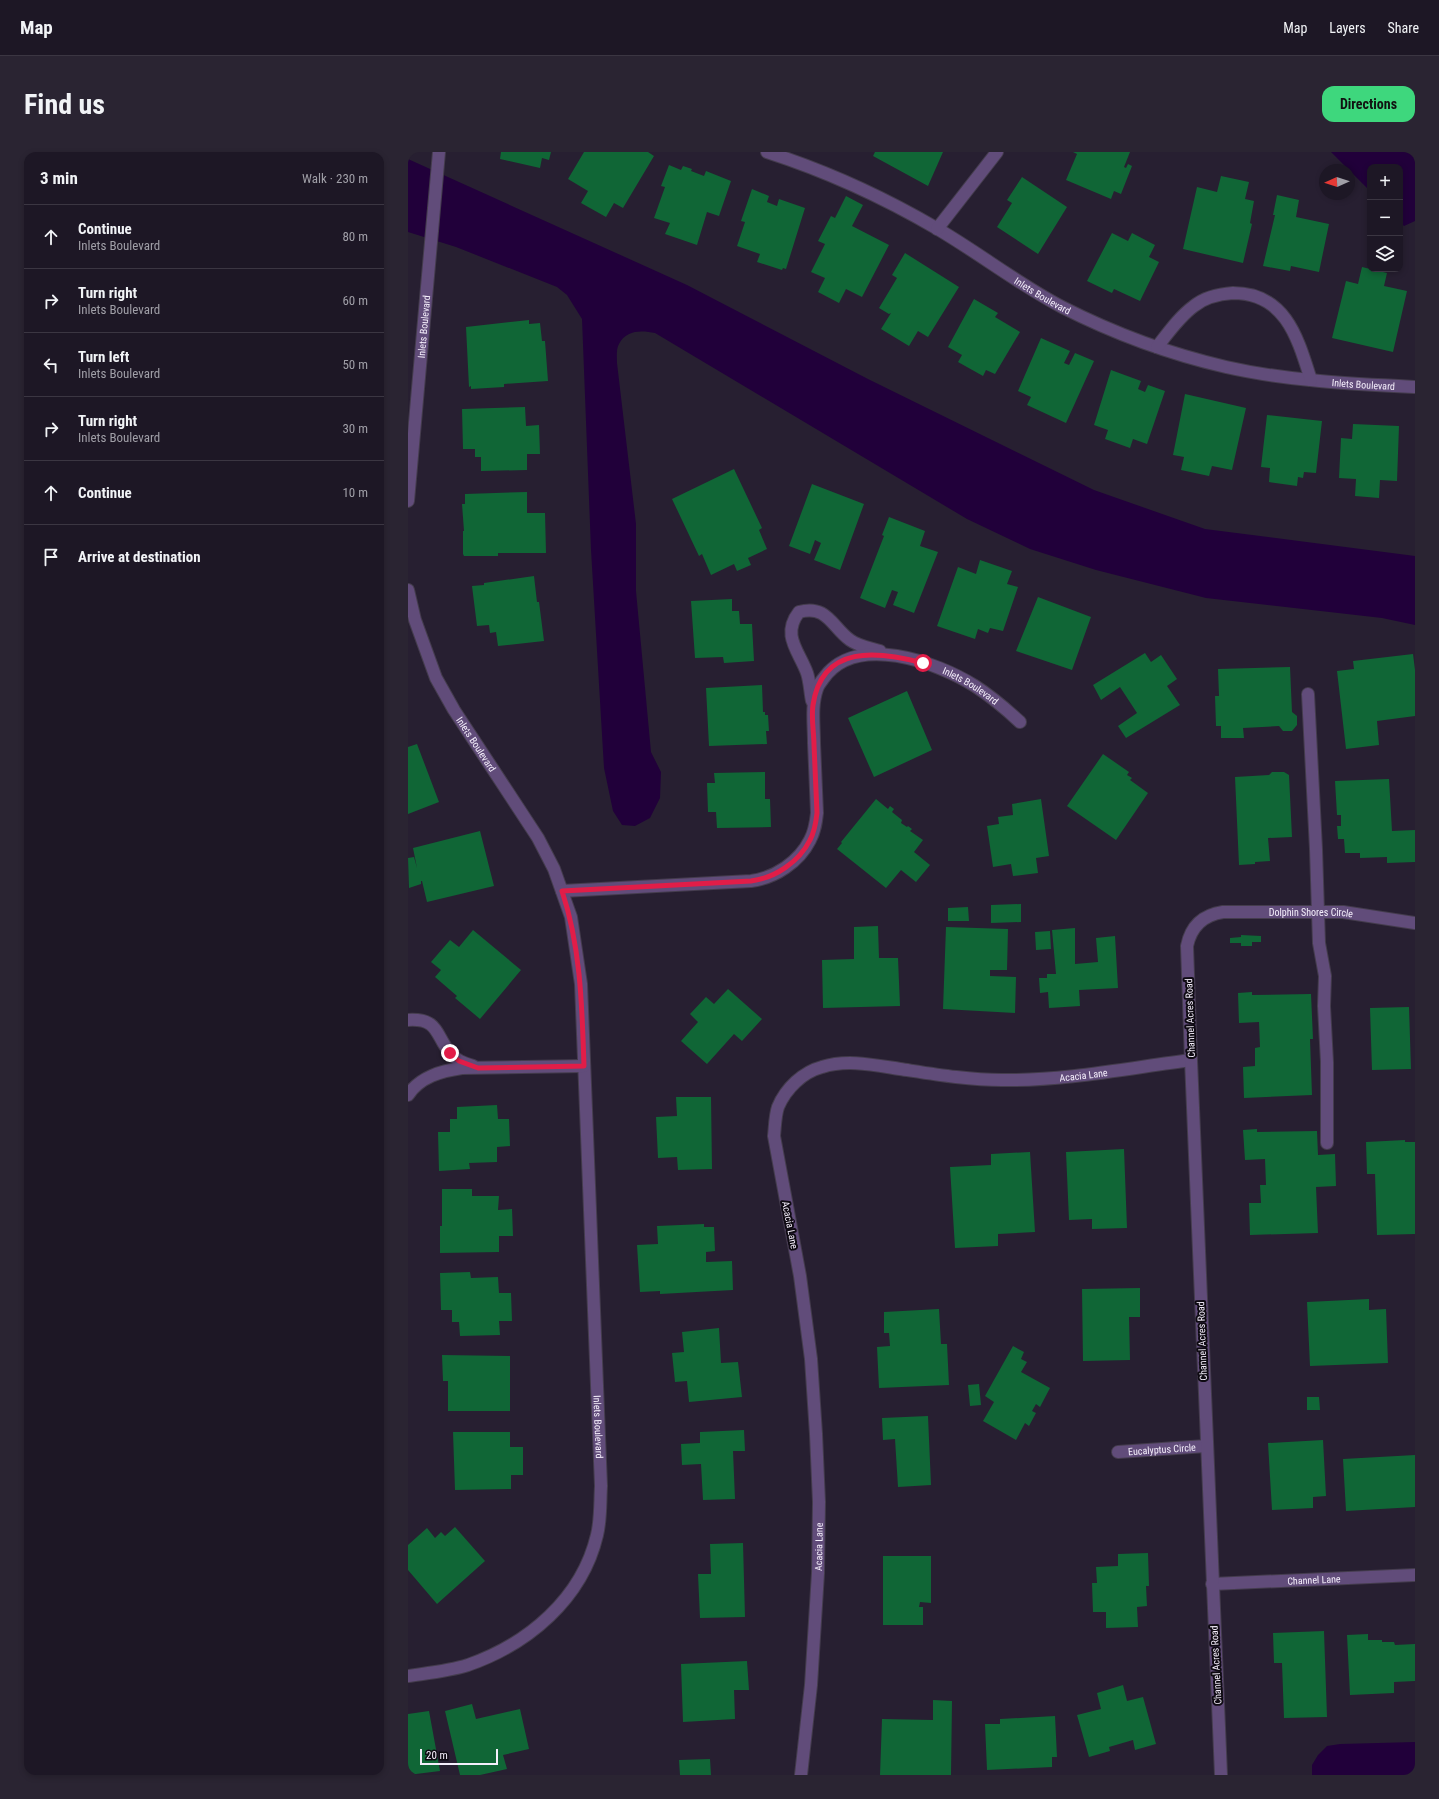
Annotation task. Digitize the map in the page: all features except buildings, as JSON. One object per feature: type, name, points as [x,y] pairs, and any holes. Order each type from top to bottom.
[{"type":"street","name":"Inlets Boulevard","points":[[408,501],[438,152]]},
{"type":"street","name":"Inlets Boulevard","points":[[767,152],[827,174],[899,208],[937,229],[1029,288],[1061,306],[1120,333],[1157,347],[1228,367],[1311,380],[1360,385],[1415,387]]},
{"type":"street","points":[[937,229],[997,152]]},
{"type":"street","points":[[1157,347],[1182,317],[1194,306],[1211,297],[1244,293],[1260,298],[1277,308],[1288,321],[1297,337],[1311,380]]},
{"type":"street","name":"Inlets Boulevard","points":[[408,590],[415,620],[436,678],[454,710],[538,838],[554,869],[571,917],[580,984],[601,1486],[597,1535],[589,1560],[572,1591],[548,1619],[521,1640],[502,1651],[467,1665],[408,1676]]},
{"type":"street","points":[[813,706],[807,674],[792,640],[793,620],[799,612],[812,610],[821,612],[852,642],[899,657]]},
{"type":"street","name":"Inlets Boulevard","points":[[562,891],[751,881],[771,876],[788,866],[806,847],[815,829],[817,813],[813,706],[817,688],[830,669],[844,660],[868,654],[899,657],[923,663],[956,676],[993,698],[1020,722]]},
{"type":"street","points":[[1308,694],[1319,943],[1325,976],[1324,1006],[1327,1062],[1327,1143]]},
{"type":"street","name":"Dolphin Shores Circle","points":[[1208,916],[1223,912],[1318,911],[1356,913],[1415,923]]},
{"type":"street","name":"Channel Acres Road","points":[[1208,916],[1193,928],[1189,936],[1187,946],[1206,1446],[1221,1775]]},
{"type":"street","points":[[408,1020],[424,1021],[431,1024],[437,1030],[450,1053],[459,1061],[478,1068]]},
{"type":"street","name":"Acacia Lane","points":[[800,1775],[815,1628],[818,1573],[818,1494],[811,1359],[800,1276],[774,1136],[778,1106],[790,1089],[805,1073],[821,1067],[837,1064],[858,1063],[940,1075],[1002,1080],[1059,1077],[1191,1060]]},
{"type":"street","points":[[408,1095],[418,1085],[446,1070],[584,1066]]},
{"type":"street","name":"Eucalyptus Circle","points":[[1118,1452],[1206,1446]]},
{"type":"street","name":"Channel Lane","points":[[1212,1584],[1415,1575]]},
{"type":"shaded area","points":[[1331,152],[1415,152],[1415,221],[1404,226],[1403,225],[1403,164],[1367,164],[1367,188],[1355,176],[1355,164],[1343,164]]},
{"type":"shaded area","points":[[408,159],[687,285],[868,379],[1094,490],[1205,529],[1415,556],[1415,625],[1382,618],[1206,598],[1096,570],[1030,549],[967,519],[655,333],[644,331],[634,332],[622,339],[619,344],[617,351],[617,363],[636,524],[636,591],[651,752],[661,772],[660,798],[650,818],[635,826],[622,825],[613,811],[604,768],[591,550],[582,319],[567,295],[557,287],[456,247],[408,232]]},
{"type":"shaded area","points":[[1415,1742],[1415,1775],[1312,1775],[1312,1765],[1318,1755],[1327,1746],[1340,1744]]},
{"type":"route","points":[[450,1053],[459,1061],[478,1068],[584,1066],[580,984],[576,945],[571,917],[562,891],[751,881],[762,880],[779,872],[788,866],[806,847],[815,829],[817,813],[813,706],[817,688],[830,669],[844,660],[868,654],[899,657],[923,663]]}]
